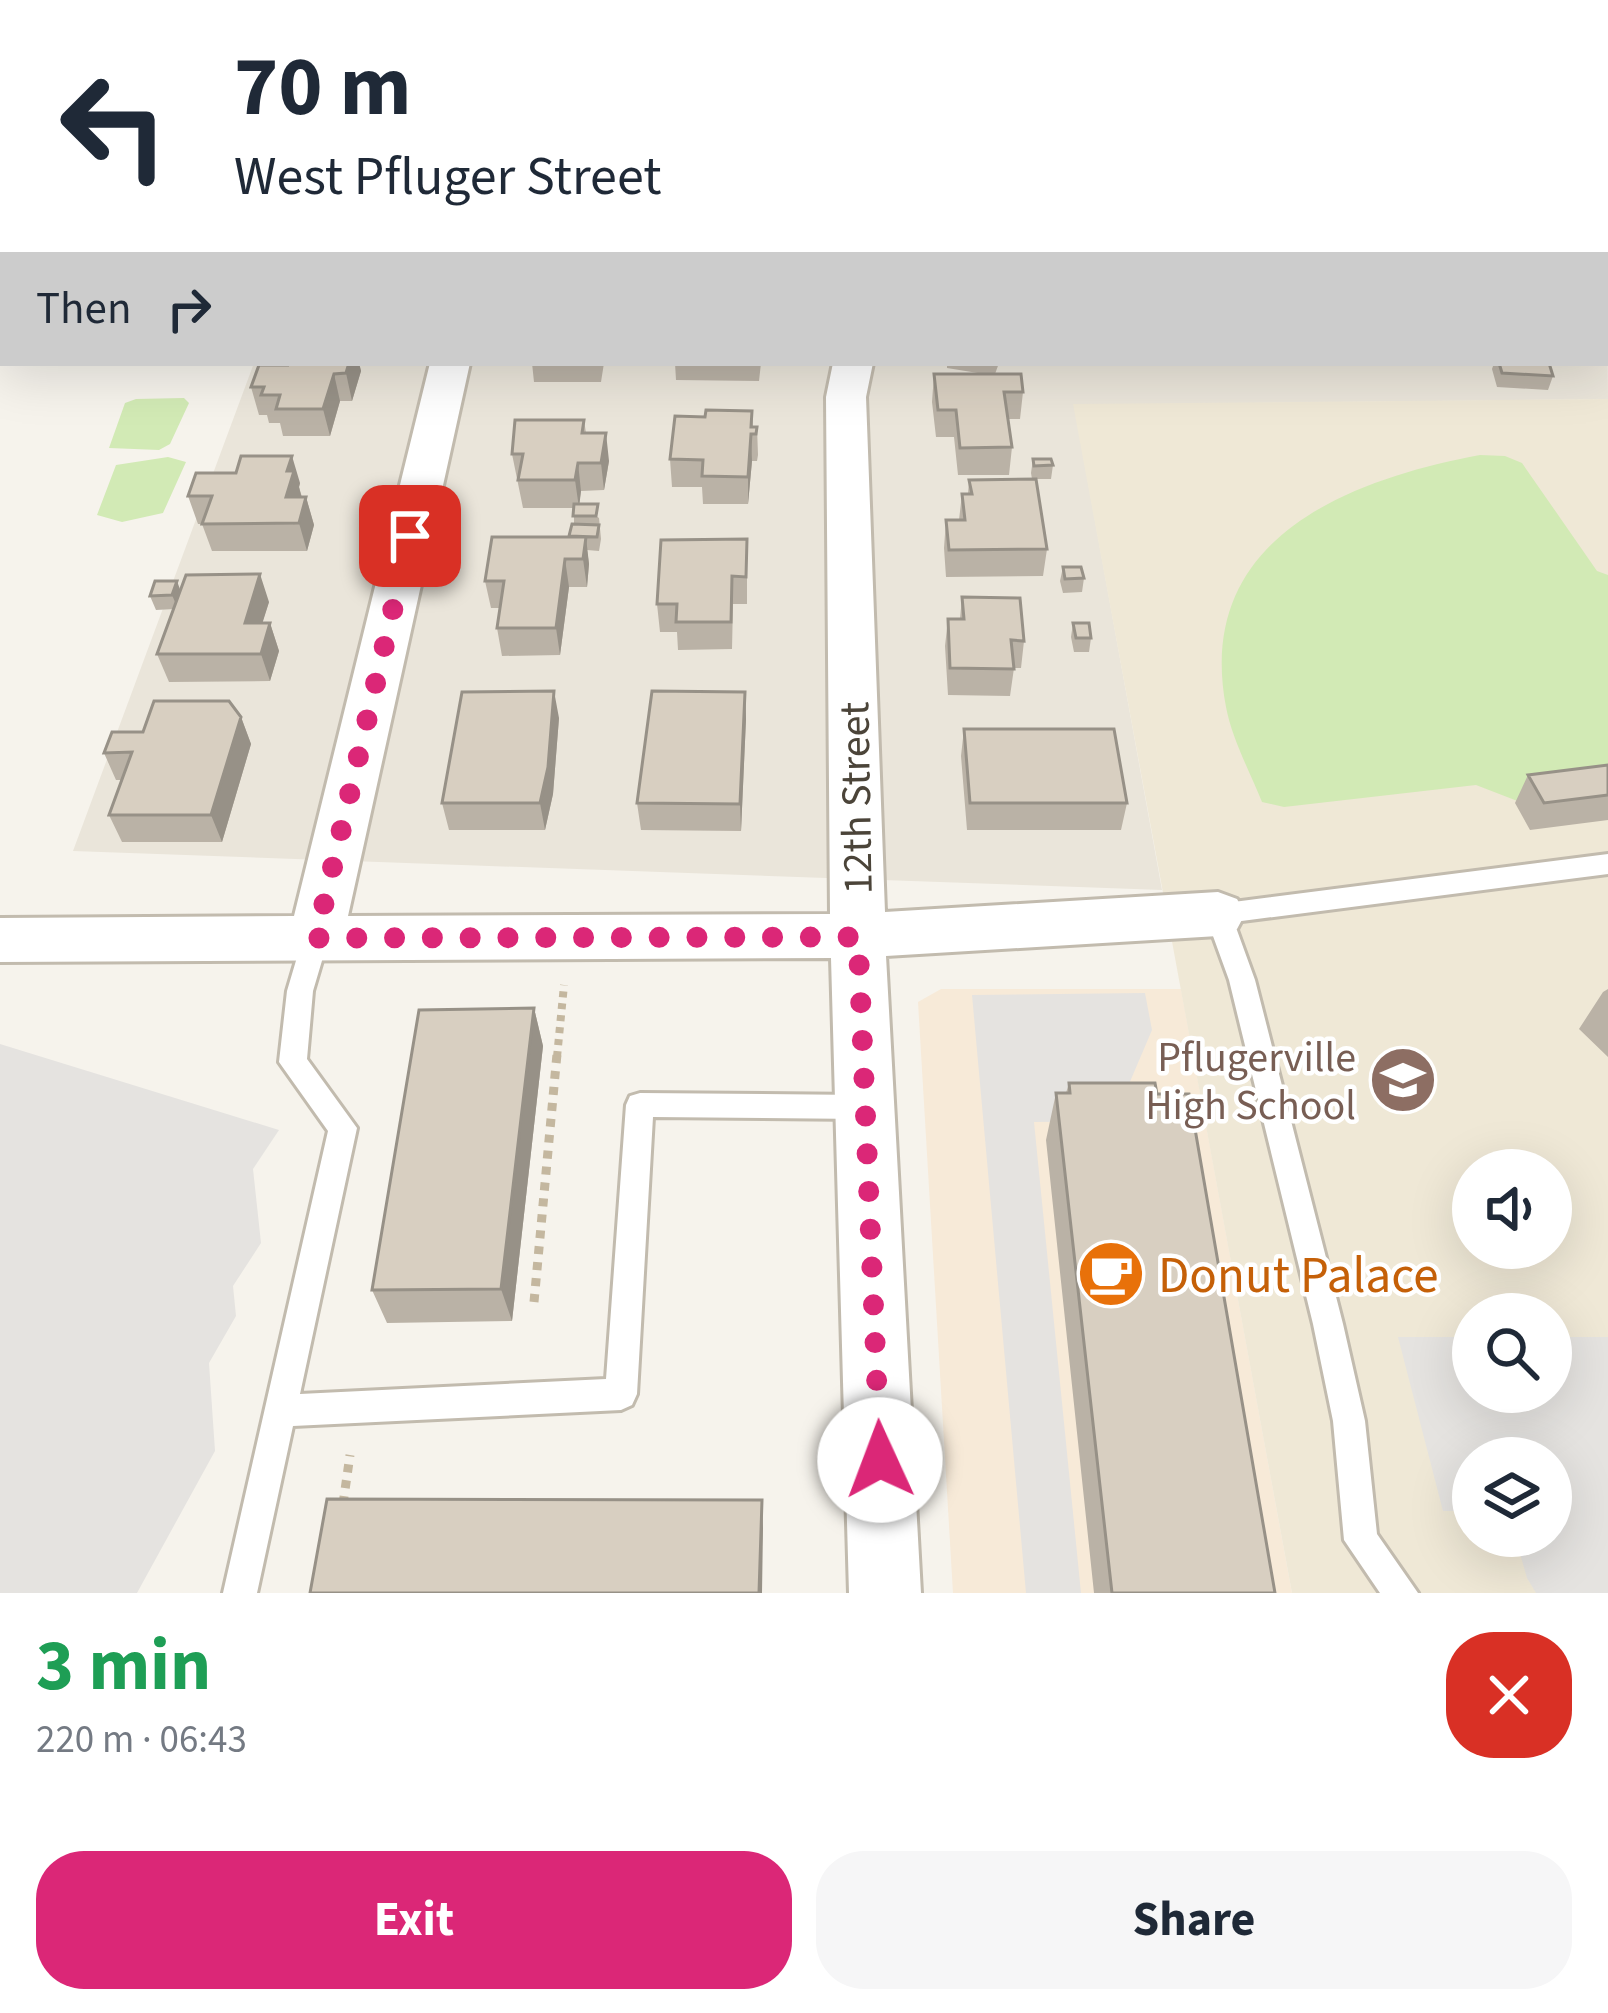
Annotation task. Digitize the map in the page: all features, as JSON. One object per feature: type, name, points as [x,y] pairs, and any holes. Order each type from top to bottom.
[{"type":"street","points":[[316,938],[449,366]]},
{"type":"street","name":"12th Street","points":[[852,366],[846,397],[858,937],[885,1593]]},
{"type":"street","points":[[0,940],[858,937],[1218,914]]},
{"type":"lane","points":[[1401,1593],[1361,1540],[1349,1421],[1328,1324],[1242,980],[1218,914],[1608,864]]},
{"type":"lane","points":[[240,1593],[343,1128],[293,1062],[300,991],[316,938]]},
{"type":"lane","points":[[282,1411],[621,1394],[640,1105],[866,1107]]},
{"type":"path","points":[[534,1302],[564,985]]},
{"type":"path","points":[[343,1506],[350,1455]]},
{"type":"shaded area","points":[[253,366],[1608,366],[1608,399],[1074,405],[1162,890],[73,851]]},
{"type":"shaded area","name":"Pflugerville High School","points":[[1608,399],[1608,1593],[1292,1593],[1073,404]]},
{"type":"shaded area","points":[[941,989],[1181,989],[1292,1593],[953,1593],[918,1002]]},
{"type":"shaded area","points":[[1145,993],[1152,1030],[1129,1084],[1135,1121],[1034,1122],[1081,1593],[1026,1593],[972,995]]},
{"type":"shaded area","points":[[0,1044],[279,1130],[253,1169],[261,1243],[233,1286],[236,1316],[209,1363],[215,1451],[137,1593],[0,1593]]},
{"type":"shaded area","points":[[1398,1337],[1452,1337],[1452,1413],[1572,1413],[1572,1337],[1608,1337],[1608,1593],[1536,1593],[1521,1557],[1572,1557],[1572,1437],[1452,1437],[1452,1511],[1443,1511]]},
{"type":"green space","points":[[184,398],[189,403],[170,444],[159,450],[109,448],[125,403]]},
{"type":"green space","points":[[1480,455],[1505,456],[1522,463],[1597,571],[1608,575],[1608,790],[1520,802],[1476,785],[1284,807],[1262,802],[1229,719],[1222,649],[1233,600],[1257,560],[1291,527],[1333,501],[1380,481]]},
{"type":"green space","points":[[168,457],[186,462],[163,513],[122,522],[97,515],[116,465]]},
{"type":"building","points":[[259,366],[348,366],[346,373],[334,374],[323,409],[276,409],[280,395],[261,395],[264,387],[251,387]]},
{"type":"building","points":[[1500,366],[1550,366],[1553,376],[1502,373]]},
{"type":"building","points":[[934,374],[1021,374],[1023,392],[1004,392],[1012,447],[960,448],[956,410],[938,410]]},
{"type":"building","points":[[706,410],[752,411],[751,427],[757,427],[756,434],[751,434],[748,477],[702,476],[703,460],[670,459],[675,416],[705,417]]},
{"type":"building","points":[[515,420],[584,420],[582,433],[606,433],[601,463],[578,463],[575,480],[518,480],[523,454],[512,454]]},
{"type":"building","points":[[241,456],[292,456],[287,471],[294,471],[286,497],[306,497],[299,523],[202,524],[212,496],[188,496],[196,473],[236,473]]},
{"type":"building","points":[[1033,459],[1051,459],[1053,465],[1034,466]]},
{"type":"building","points":[[1036,479],[1047,549],[949,550],[946,520],[965,520],[962,494],[972,494],[969,480]]},
{"type":"building","points":[[574,504],[598,504],[596,516],[573,516]]},
{"type":"building","points":[[572,524],[599,525],[597,537],[569,536]]},
{"type":"building","points":[[492,537],[586,537],[583,559],[565,559],[556,628],[497,628],[504,581],[485,581]]},
{"type":"building","points":[[747,539],[746,577],[732,576],[731,622],[676,622],[677,604],[657,604],[661,540]]},
{"type":"building","points":[[1063,567],[1081,567],[1084,578],[1065,579]]},
{"type":"building","points":[[260,574],[245,623],[270,623],[261,654],[157,654],[186,575]]},
{"type":"building","points":[[155,581],[177,581],[172,595],[150,596]]},
{"type":"building","points":[[962,597],[1020,598],[1024,641],[1011,640],[1014,669],[950,668],[948,619],[964,619]]},
{"type":"building","points":[[1073,623],[1089,623],[1091,638],[1076,638]]},
{"type":"building","points":[[554,691],[540,803],[442,803],[462,692]]},
{"type":"building","points":[[652,691],[745,692],[740,804],[637,803]]},
{"type":"building","points":[[154,701],[229,701],[241,717],[211,815],[109,815],[132,752],[104,753],[112,732],[143,732]]},
{"type":"building","points":[[964,729],[1114,729],[1127,803],[970,803]]},
{"type":"building","points":[[1608,765],[1608,795],[1544,803],[1528,775]]},
{"type":"building","points":[[534,1008],[501,1289],[372,1290],[419,1010]]},
{"type":"building","points":[[1069,1083],[1155,1083],[1157,1094],[1189,1094],[1275,1593],[1112,1593],[1056,1093],[1070,1093]]},
{"type":"building","points":[[327,1499],[762,1500],[759,1593],[310,1593]]},
{"type":"place","name":"Pflugerville High School","points":[[1403,1080]]},
{"type":"place","name":"Donut Palace","points":[[1111,1274]]},
{"type":"route","points":[[410,536],[316,938],[858,937],[880,1460]]}]
